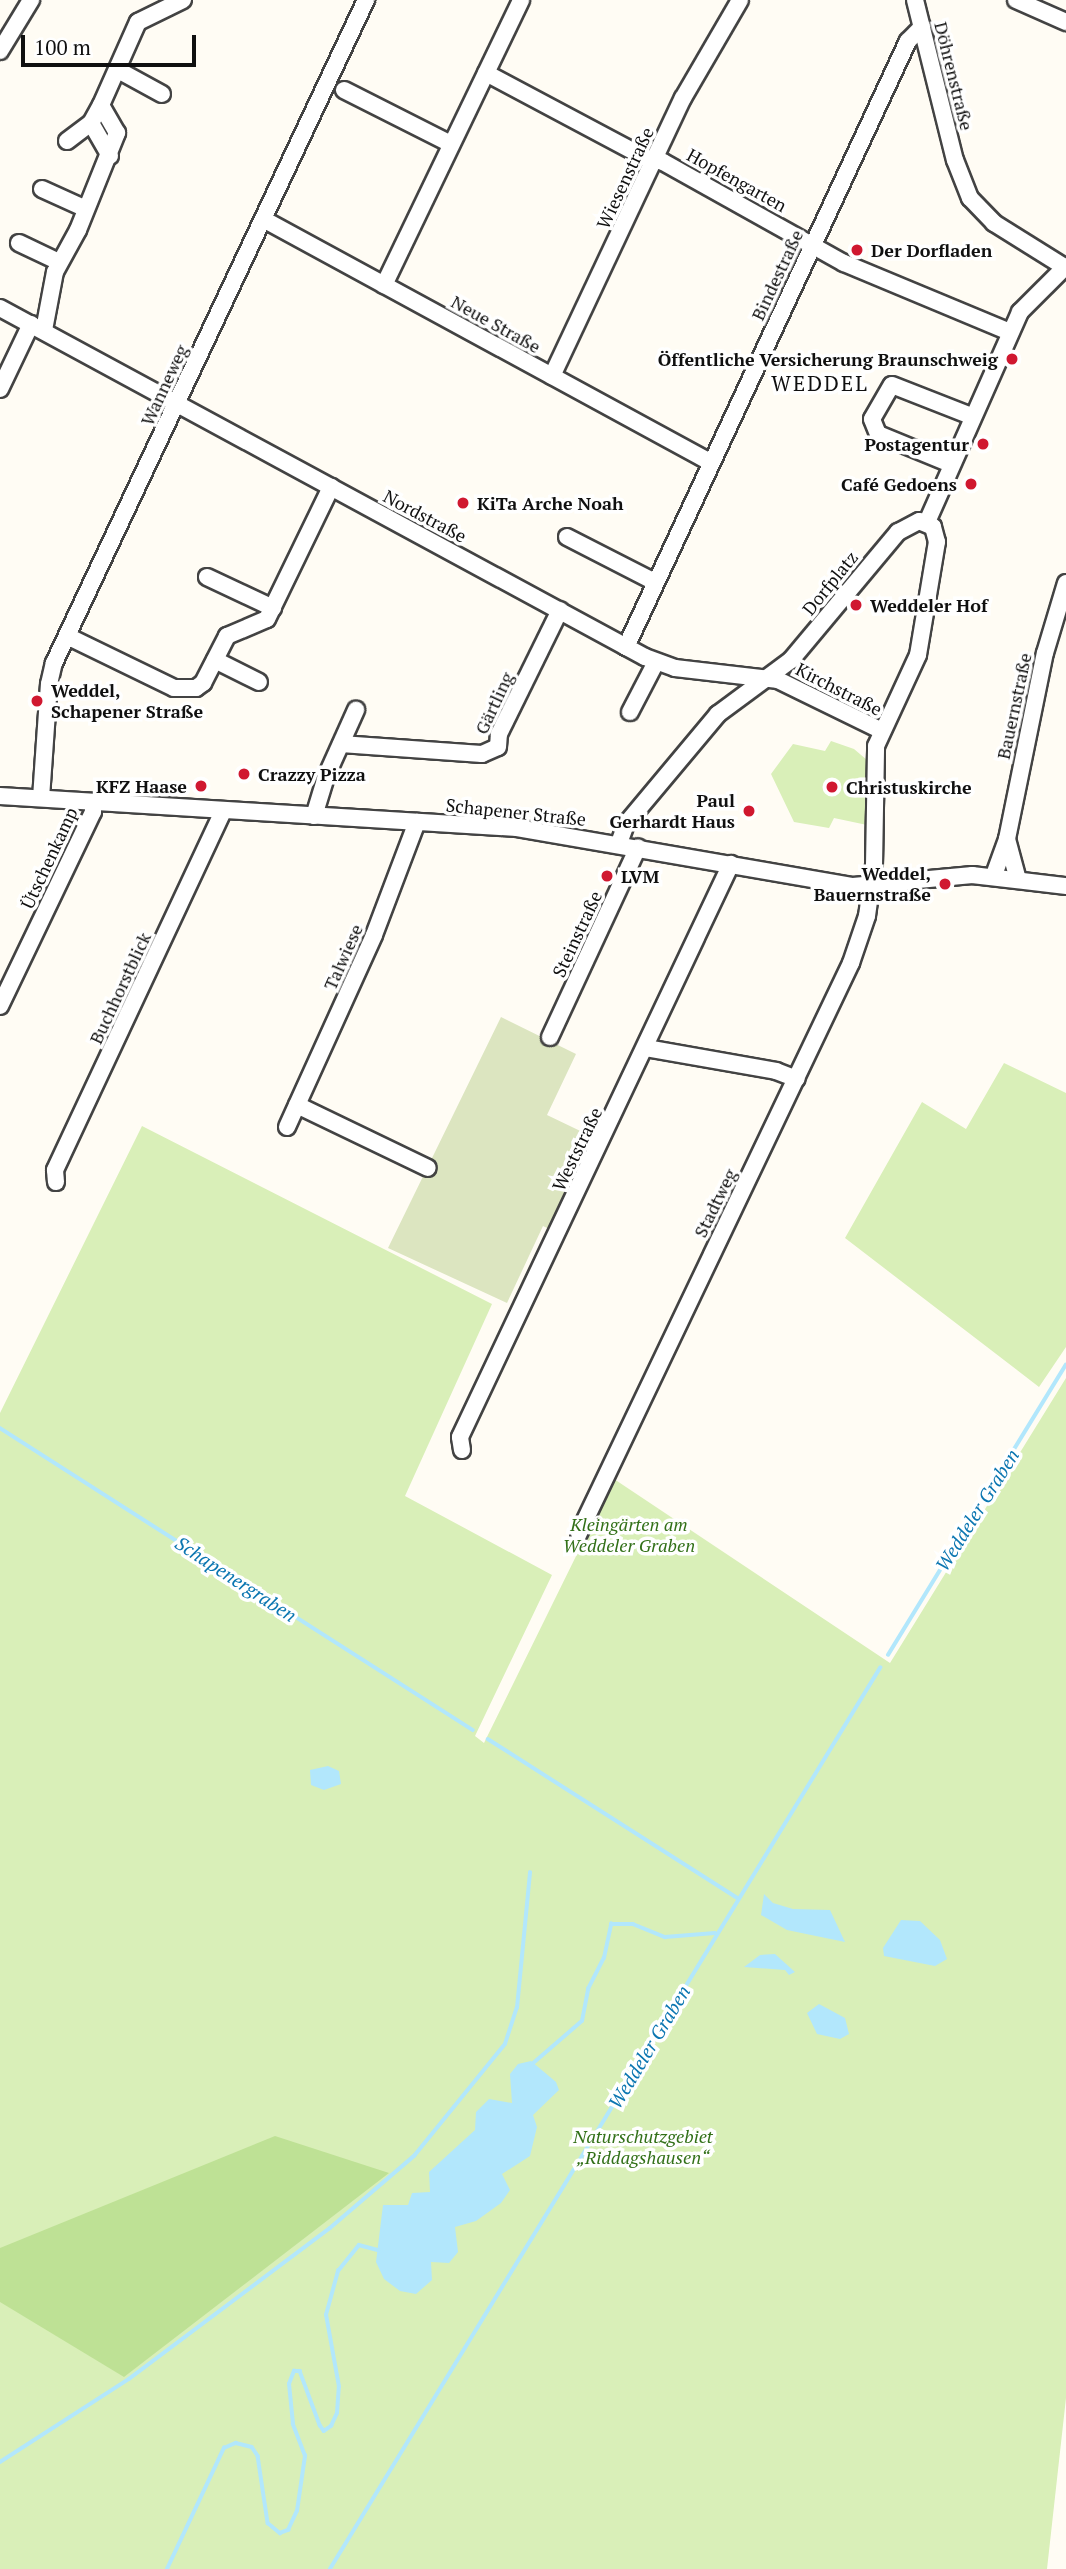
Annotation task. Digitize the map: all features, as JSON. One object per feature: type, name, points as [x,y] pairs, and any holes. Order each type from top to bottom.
[{"type":"street","points":[[0,51],[31,0]]},
{"type":"street","points":[[67,141],[91,123],[118,70],[138,22],[183,0]]},
{"type":"street","name":"Wanneweg","points":[[41,798],[49,684],[67,636],[366,0]]},
{"type":"street","points":[[384,285],[521,0]]},
{"type":"street","name":"Wiesenstraße","points":[[552,376],[691,84],[740,0]]},
{"type":"street","name":"Döhrenstraße","points":[[915,0],[955,160],[970,198],[982,212],[1065,268]]},
{"type":"street","points":[[1016,0],[1066,22]]},
{"type":"street","name":"Bindestraße","points":[[626,647],[908,41],[922,27]]},
{"type":"street","points":[[118,70],[162,94]]},
{"type":"street","name":"Hopfengarten","points":[[486,73],[655,160],[866,274],[1010,332]]},
{"type":"street","points":[[345,90],[451,144]]},
{"type":"street","points":[[0,389],[37,327],[59,262],[78,230],[84,208],[110,156],[117,133],[101,105]]},
{"type":"street","points":[[91,123],[110,156]]},
{"type":"street","points":[[42,189],[84,208]]},
{"type":"street","name":"Neue Straße","points":[[263,219],[710,462]]},
{"type":"street","points":[[19,243],[59,262]]},
{"type":"street","points":[[880,730],[918,654],[937,542],[927,522],[971,416],[1010,332],[1029,299],[1065,268]]},
{"type":"street","name":"Nordstraße","points":[[0,308],[656,662],[675,668],[766,678]]},
{"type":"street","points":[[951,464],[878,434],[872,419],[892,385],[971,416]]},
{"type":"street","points":[[67,636],[184,690],[203,683],[227,636],[267,619],[331,487]]},
{"type":"street","name":"Dorfplatz","points":[[766,678],[804,646],[898,532],[912,523],[927,522]]},
{"type":"street","points":[[567,537],[655,582]]},
{"type":"street","points":[[207,577],[273,608]]},
{"type":"street","name":"Bauernstraße","points":[[994,875],[1007,839],[1045,653],[1066,583]]},
{"type":"street","name":"Gärtling","points":[[341,744],[482,754],[498,747],[499,734],[560,610]]},
{"type":"street","points":[[215,660],[258,682]]},
{"type":"street","points":[[630,712],[656,662]]},
{"type":"street","name":"Kirchstraße","points":[[618,843],[626,824],[718,714],[766,678],[880,730],[874,761],[872,885]]},
{"type":"street","points":[[314,816],[356,710]]},
{"type":"street","name":"Schapener Straße","points":[[0,796],[517,828],[618,843],[832,884],[872,885],[994,875],[1066,886]]},
{"type":"street","name":"Ütschenkamp","points":[[0,1006],[93,812],[93,802]]},
{"type":"street","name":"Buchhorstblick","points":[[56,1182],[55,1170],[223,811]]},
{"type":"street","name":"Talwiese","points":[[287,1127],[374,935],[417,822]]},
{"type":"street","name":"Bauernstraße","points":[[1007,839],[1017,877]]},
{"type":"street","name":"Steinstraße","points":[[550,1037],[638,847]]},
{"type":"street","name":"Weststraße","points":[[462,1450],[460,1437],[731,864]]},
{"type":"street","name":"Stadtweg","points":[[579,1533],[845,979],[867,916],[872,885]]},
{"type":"street","points":[[646,1048],[776,1071],[797,1079]]},
{"type":"street","points":[[297,1105],[428,1168]]},
{"type":"green space","points":[[831,741],[854,749],[867,760],[867,825],[834,818],[829,828],[794,822],[771,774],[793,744],[825,751]]},
{"type":"green space","points":[[501,1017],[576,1054],[547,1115],[597,1139],[553,1231],[543,1226],[507,1303],[388,1248]]},
{"type":"green space","points":[[1004,1063],[1066,1093],[1066,1347],[1039,1387],[845,1238],[922,1102],[966,1129]]},
{"type":"green space","name":"Naturschutzgebiet „Riddagshausen“","points":[[142,1126],[492,1304],[405,1496],[552,1575],[475,1736],[484,1743],[614,1479],[890,1663],[1066,1378],[1066,2398],[1047,2569],[0,2569],[0,1413]]},
{"type":"green space","points":[[275,2136],[389,2173],[124,2377],[0,2302],[0,2248]]},
{"type":"water","points":[[328,1766],[339,1771],[341,1784],[324,1790],[311,1785],[310,1770]]},
{"type":"water","points":[[764,1894],[773,1903],[793,1909],[830,1910],[845,1942],[787,1930],[761,1915]]},
{"type":"water","points":[[901,1920],[920,1921],[940,1940],[947,1959],[935,1966],[884,1956],[883,1948]]},
{"type":"water","points":[[775,1954],[795,1972],[789,1975],[785,1970],[744,1967],[760,1955]]},
{"type":"water","points":[[819,2004],[845,2018],[849,2034],[840,2039],[817,2034],[807,2013]]},
{"type":"water","points":[[531,2061],[556,2082],[559,2090],[533,2115],[537,2127],[530,2156],[502,2174],[510,2190],[501,2203],[476,2221],[455,2227],[458,2252],[449,2263],[431,2262],[432,2280],[416,2294],[400,2291],[384,2279],[376,2262],[383,2205],[408,2205],[412,2193],[430,2192],[429,2172],[475,2130],[476,2112],[489,2099],[512,2103],[510,2074],[518,2064]]},
{"type":"waterway","name":"Weddeler Graben","points":[[888,1655],[1066,1365]]},
{"type":"waterway","name":"Schapenergraben","points":[[0,1428],[473,1730]]},
{"type":"waterway","name":"Weddeler Graben","points":[[330,2569],[880,1668]]},
{"type":"waterway","name":"Schapenergraben","points":[[488,1739],[738,1898]]},
{"type":"waterway","points":[[0,2462],[129,2379],[330,2228],[414,2156],[505,2044],[517,2008],[530,1873]]},
{"type":"waterway","points":[[531,2065],[582,2021],[588,1989],[604,1958],[611,1924],[633,1924],[665,1937],[715,1933]]},
{"type":"waterway","points":[[167,2569],[224,2448],[236,2443],[252,2447],[258,2456],[268,2523],[280,2533],[288,2530],[297,2511],[305,2456],[293,2424],[289,2384],[294,2371],[300,2371],[320,2425],[324,2431],[331,2426],[337,2413],[339,2387],[326,2315],[338,2271],[359,2245],[378,2250]]},
{"type":"place","name":"Der Dorfladen","points":[[857,250]]},
{"type":"place","name":"Öffentliche Versicherung Braunschweig","points":[[1012,359]]},
{"type":"place","name":"Postagentur","points":[[983,444]]},
{"type":"place","name":"Café Gedoens","points":[[971,484]]},
{"type":"place","name":"KiTa Arche Noah","points":[[463,503]]},
{"type":"place","name":"Weddeler Hof","points":[[856,605]]},
{"type":"place","name":"Weddel, Schapener Straße","points":[[37,701]]},
{"type":"place","name":"Crazzy Pizza","points":[[244,774]]},
{"type":"place","name":"KFZ Haase","points":[[201,786]]},
{"type":"place","name":"Christuskirche","points":[[832,787]]},
{"type":"place","name":"Paul Gerhardt Haus","points":[[749,811]]},
{"type":"place","name":"LVM","points":[[607,876]]},
{"type":"place","name":"Weddel, Bauernstraße","points":[[945,884]]},
{"type":"district","name":"WEDDEL","points":[[820,383]]},
{"type":"park label","name":"Kleingärten am Weddeler Graben","points":[[629,1535]]}]
